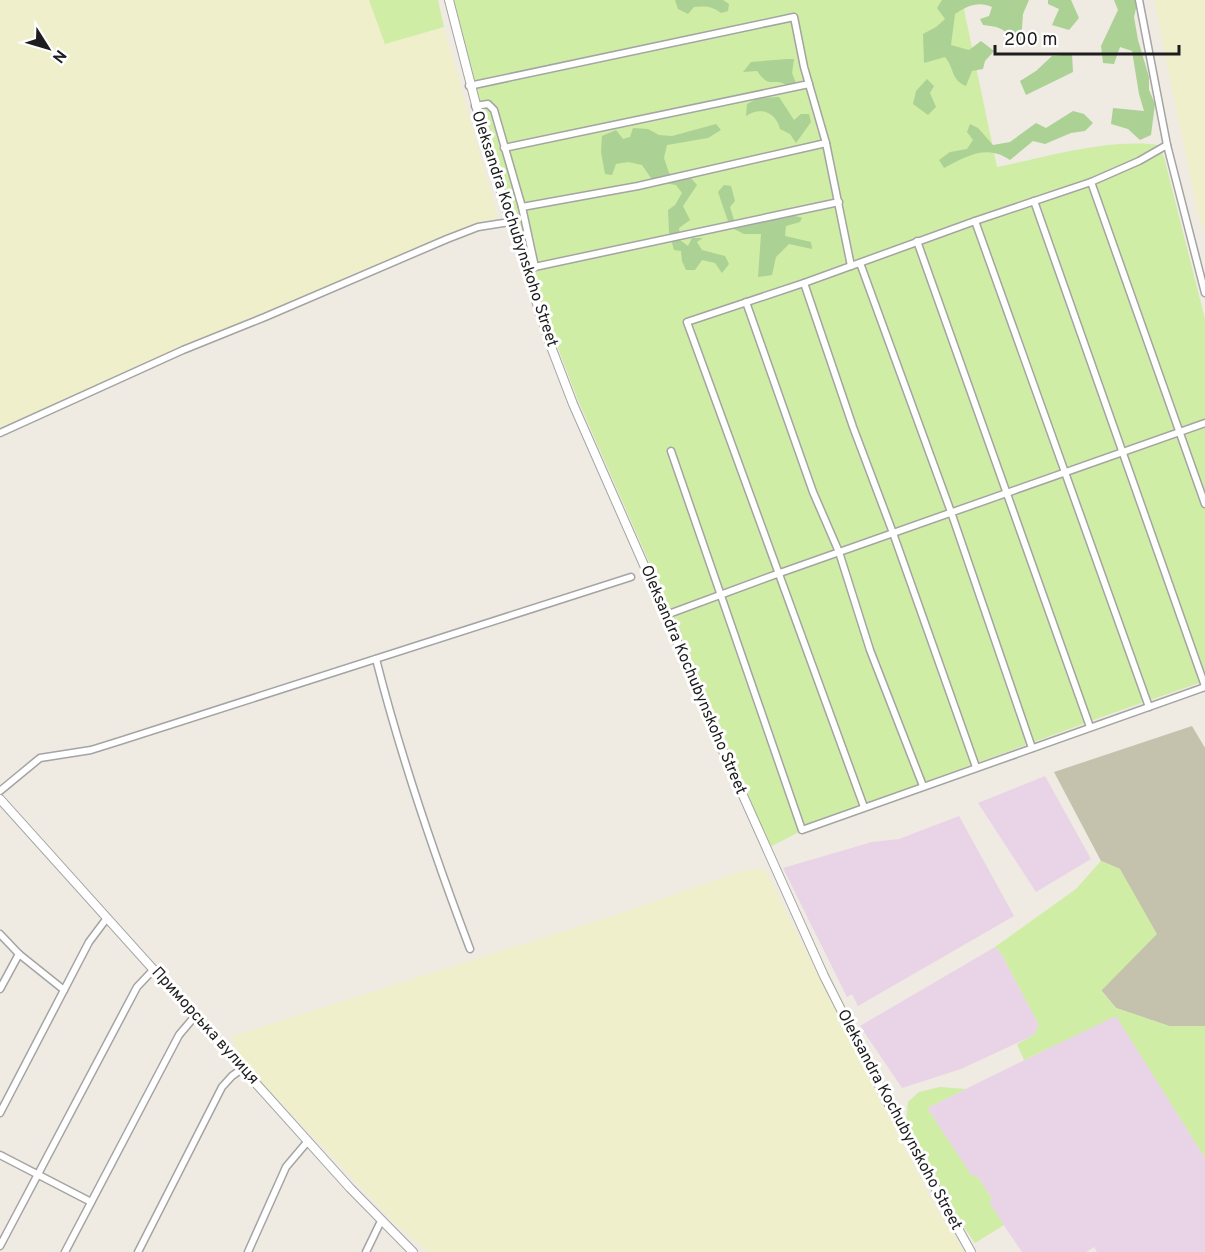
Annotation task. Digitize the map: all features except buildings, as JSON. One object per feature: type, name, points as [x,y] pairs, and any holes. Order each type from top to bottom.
[{"type":"street","name":"Oleksandra Kochubynskoho Street","points":[[448,0],[469,86],[510,222],[550,344],[573,404],[666,615],[710,722],[824,976],[891,1108],[971,1252]]},
{"type":"street","points":[[1139,0],[1167,145],[1205,293]]},
{"type":"street","points":[[469,86],[795,17],[809,84],[826,143],[851,266]]},
{"type":"street","points":[[504,148],[809,84]]},
{"type":"street","points":[[475,105],[488,104],[494,110],[522,207],[535,267]]},
{"type":"street","points":[[522,207],[638,186],[826,143]]},
{"type":"street","points":[[864,807],[777,574],[687,322],[1091,182],[1139,161],[1167,145]]},
{"type":"street","points":[[1091,182],[1205,504]]},
{"type":"street","points":[[671,451],[802,830],[1205,686],[1034,201]]},
{"type":"street","points":[[525,269],[839,202]]},
{"type":"street","points":[[975,221],[1149,707]]},
{"type":"street","points":[[0,433],[183,350],[447,239],[478,227],[510,222]]},
{"type":"street","points":[[917,241],[1090,726]]},
{"type":"street","points":[[860,263],[951,512],[1032,748]]},
{"type":"street","points":[[804,283],[853,428],[976,767]]},
{"type":"street","points":[[746,302],[813,492],[839,552],[870,650],[923,786]]},
{"type":"street","points":[[666,615],[1205,423]]},
{"type":"street","points":[[0,791],[40,758],[92,750],[631,577]]},
{"type":"street","points":[[376,659],[397,737],[448,892],[470,949]]},
{"type":"street","name":"Приморська вулиця","points":[[0,799],[308,1141],[381,1221],[413,1252]]},
{"type":"street","points":[[0,1113],[89,942],[107,918]]},
{"type":"street","points":[[0,934],[19,954],[64,990]]},
{"type":"street","points":[[0,989],[19,954]]},
{"type":"street","points":[[0,1246],[137,987],[154,969]]},
{"type":"street","points":[[64,1252],[179,1035],[195,1016]]},
{"type":"street","points":[[138,1252],[222,1087],[243,1068]]},
{"type":"street","points":[[248,1252],[286,1167],[308,1141]]},
{"type":"street","points":[[0,1155],[91,1202]]},
{"type":"street","points":[[366,1252],[381,1221]]},
{"type":"shaded area","points":[[1192,726],[1205,748],[1205,1026],[1169,1026],[1116,1008],[1101,990],[1120,869],[1101,861],[1054,772]]},
{"type":"shaded area","points":[[1045,776],[1091,859],[1036,892],[978,803]]},
{"type":"shaded area","points":[[959,816],[1014,916],[858,1006],[852,994],[847,997],[783,868],[872,842],[899,839]]},
{"type":"shaded area","points":[[995,947],[1001,953],[1039,1025],[1034,1035],[961,1069],[902,1088],[860,1026]]},
{"type":"shaded area","points":[[1116,1015],[1205,1158],[1205,1252],[1097,1252],[1094,1247],[1086,1252],[1022,1252],[988,1202],[992,1199],[977,1176],[972,1177],[927,1108]]},
{"type":"green space","points":[[0,0],[369,0],[385,44],[444,27],[498,217],[172,351],[0,429]]},
{"type":"green space","points":[[369,0],[438,0],[444,27],[385,44]]},
{"type":"green space","points":[[454,0],[962,0],[997,167],[1098,146],[1158,145],[1164,157],[1205,319],[1205,681],[824,819],[770,847],[689,653],[577,398],[550,327],[470,75]]},
{"type":"green space","points":[[675,0],[723,0],[729,4],[728,11],[721,13],[711,8],[694,7],[688,14],[678,9]]},
{"type":"green space","points":[[942,0],[1029,0],[1023,14],[1021,41],[1012,42],[1007,33],[993,26],[983,25],[980,19],[989,16],[992,7],[982,4],[973,5],[955,14],[951,45],[969,50],[981,41],[994,51],[985,61],[983,69],[972,71],[966,86],[957,80],[945,57],[924,63],[923,34],[945,19],[937,8]]},
{"type":"green space","points":[[1048,0],[1071,0],[1079,18],[1069,30],[1052,25],[1059,9],[1048,4]]},
{"type":"green space","points":[[1114,0],[1135,0],[1137,4],[1134,17],[1138,40],[1149,77],[1149,90],[1155,104],[1151,135],[1140,140],[1128,129],[1111,124],[1113,108],[1144,111],[1132,51],[1120,47],[1114,64],[1103,63],[1101,46],[1118,10]]},
{"type":"green space","points":[[1154,0],[1205,0],[1205,235],[1197,210]]},
{"type":"green space","points":[[1072,54],[1073,72],[1026,95],[1020,81],[1036,71],[1052,56]]},
{"type":"green space","points":[[794,59],[792,73],[798,88],[794,91],[780,82],[765,80],[757,71],[743,72],[751,62]]},
{"type":"green space","points":[[927,79],[934,86],[930,93],[936,107],[928,115],[913,104],[916,91]]},
{"type":"green space","points":[[779,97],[794,120],[801,114],[809,114],[811,122],[796,143],[790,134],[780,129],[775,118],[767,112],[757,111],[746,116],[747,104],[758,98]]},
{"type":"green space","points":[[1073,111],[1084,114],[1093,123],[1085,131],[1071,133],[1045,144],[1033,141],[1010,160],[1001,155],[985,152],[969,156],[944,168],[939,160],[950,152],[967,149],[973,140],[967,132],[970,124],[978,128],[993,145],[1010,142],[1036,123],[1046,128]]},
{"type":"green space","points":[[716,124],[721,130],[708,138],[667,145],[664,158],[669,173],[680,178],[689,176],[697,185],[683,206],[690,220],[679,228],[680,240],[688,246],[692,238],[703,238],[697,242],[702,250],[725,256],[729,264],[722,273],[715,263],[702,260],[695,270],[686,270],[681,251],[674,250],[669,232],[668,210],[675,205],[682,193],[676,185],[653,181],[642,165],[628,162],[616,164],[612,175],[605,174],[601,152],[602,136],[616,130],[623,139],[630,137],[633,128],[648,129],[659,135],[672,136]]},
{"type":"green space","points":[[724,185],[731,186],[735,201],[730,207],[734,220],[756,223],[789,216],[802,218],[800,222],[786,226],[785,236],[811,242],[812,249],[789,244],[776,257],[772,275],[758,277],[761,234],[744,234],[730,227],[718,192]]},
{"type":"green space","points":[[1101,861],[1120,869],[1157,934],[1101,991],[1116,1008],[1169,1026],[1205,1026],[1205,1158],[1116,1016],[1024,1060],[1017,1044],[1034,1035],[1039,1025],[1001,953],[995,947],[1076,889]]},
{"type":"green space","points":[[765,869],[932,1201],[965,1252],[428,1252],[394,1223],[270,1091],[240,1057],[232,1036],[627,911],[744,870]]},
{"type":"green space","points":[[940,1087],[966,1089],[927,1108],[972,1176],[977,1176],[992,1199],[989,1202],[1004,1225],[975,1243],[959,1220],[906,1124],[908,1102],[919,1092]]}]
